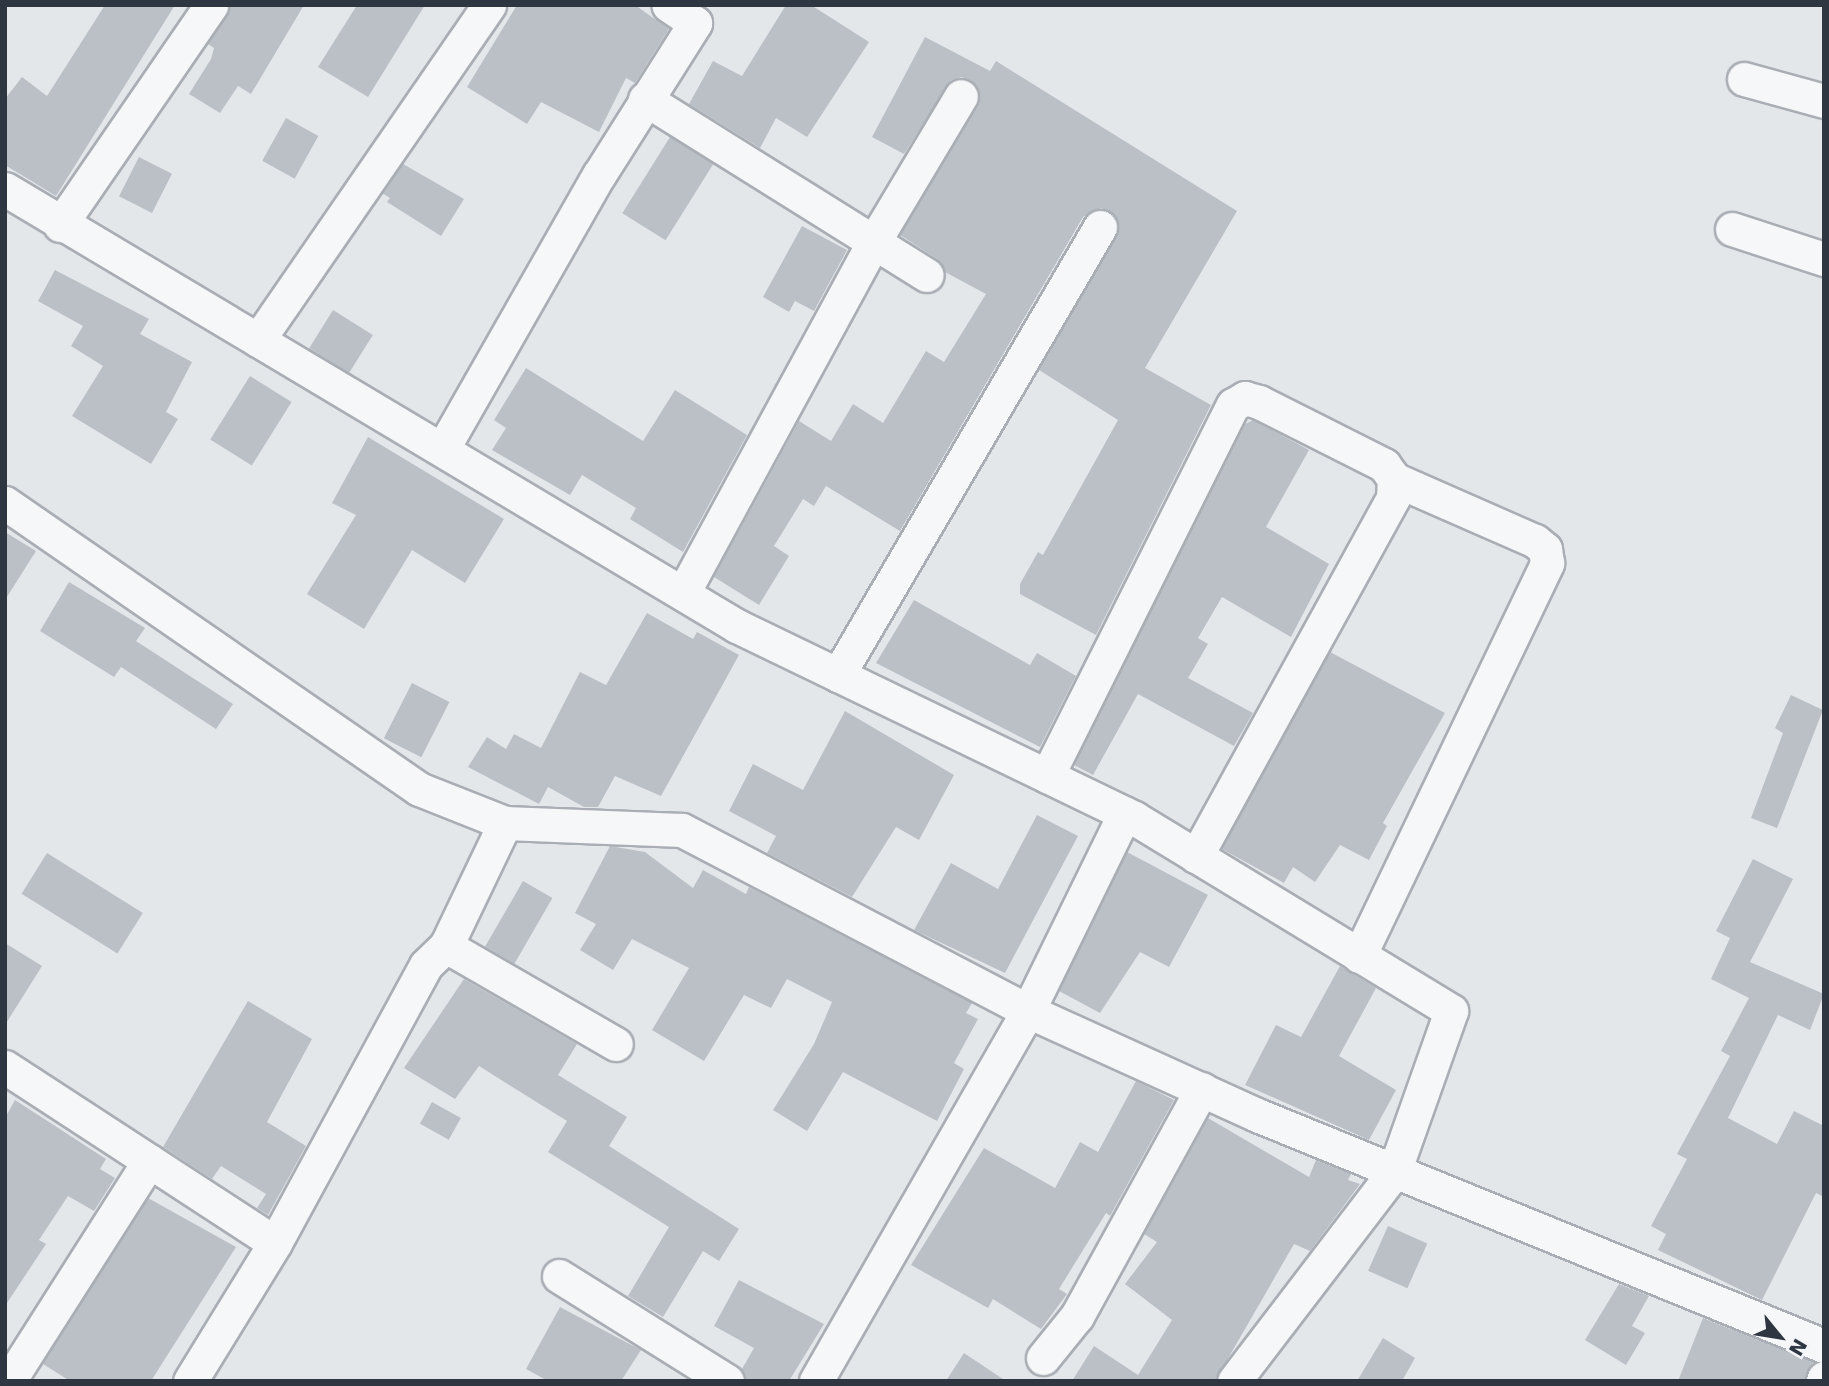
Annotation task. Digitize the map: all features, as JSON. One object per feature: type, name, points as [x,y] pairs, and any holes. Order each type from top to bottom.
[{"type":"street","points":[[60,225],[211,5]]},
{"type":"street","points":[[258,340],[489,5]]},
{"type":"street","points":[[443,448],[645,99],[695,23],[668,5]]},
{"type":"street","points":[[1744,79],[1824,101]]},
{"type":"street","points":[[683,593],[873,243],[961,96]]},
{"type":"street","points":[[645,99],[927,275]]},
{"type":"street","points":[[5,189],[60,225],[443,448],[683,593],[838,675],[1125,813],[1451,1011],[1394,1172],[1234,1381]]},
{"type":"street","points":[[838,675],[1100,227]]},
{"type":"street","points":[[1732,229],[1824,259]]},
{"type":"street","points":[[1046,776],[1233,405],[1245,398],[1259,402],[1384,465],[1394,479],[1535,541],[1545,549],[1547,563],[1359,956]]},
{"type":"street","points":[[1196,856],[1393,498],[1394,479]]},
{"type":"street","points":[[5,503],[419,789],[505,823],[682,830],[1028,1011],[1394,1172],[1824,1346]]},
{"type":"street","points":[[816,1381],[1028,1011],[1125,813]]},
{"type":"street","points":[[190,1381],[275,1243],[426,965],[446,946],[505,823]]},
{"type":"street","points":[[446,946],[616,1044]]},
{"type":"street","points":[[8,1075],[149,1161],[275,1243]]},
{"type":"street","points":[[1043,1358],[1077,1316],[1202,1088]]},
{"type":"street","points":[[9,1381],[149,1161]]},
{"type":"street","points":[[559,1276],[727,1381]]},
{"type":"building","points":[[105,5],[175,5],[56,196],[5,165],[5,99],[22,77],[47,96]]},
{"type":"building","points":[[230,5],[304,5],[251,94],[238,86],[220,113],[189,94],[211,59],[214,48],[208,44]]},
{"type":"building","points":[[357,5],[425,5],[368,97],[318,67]]},
{"type":"building","points":[[517,5],[635,5],[669,29],[635,83],[626,78],[599,132],[541,102],[527,124],[467,87]]},
{"type":"building","points":[[786,5],[811,5],[869,42],[807,137],[776,118],[760,148],[689,104],[713,61],[742,76]]},
{"type":"building","points":[[925,37],[990,71],[996,61],[1237,211],[1145,368],[1211,405],[1096,635],[1020,594],[1020,584],[1038,552],[1043,555],[1118,420],[1039,370],[1117,236],[1117,218],[1101,208],[1083,217],[900,531],[826,486],[814,506],[803,499],[774,546],[789,556],[759,605],[714,577],[799,421],[831,441],[853,404],[883,423],[926,351],[944,362],[986,294],[945,272],[937,259],[900,235],[978,106],[977,86],[962,77],[951,80],[904,154],[872,137]]},
{"type":"building","points":[[286,118],[318,136],[295,179],[262,161]]},
{"type":"building","points":[[670,137],[713,164],[666,240],[622,213]]},
{"type":"building","points":[[139,157],[172,174],[152,213],[119,196]]},
{"type":"building","points":[[403,164],[464,199],[441,236],[387,202],[390,198],[382,193]]},
{"type":"building","points":[[802,226],[847,250],[814,311],[795,301],[789,312],[763,297]]},
{"type":"building","points":[[55,270],[149,319],[140,334],[192,362],[166,412],[178,419],[151,464],[72,416],[103,366],[71,346],[83,326],[38,301]]},
{"type":"building","points":[[333,310],[373,335],[349,373],[309,348]]},
{"type":"building","points":[[526,368],[643,441],[675,390],[747,435],[683,552],[630,519],[636,508],[582,475],[570,495],[492,450],[506,428],[494,420]]},
{"type":"building","points":[[250,376],[292,402],[252,466],[210,440]]},
{"type":"building","points":[[1253,420],[1309,450],[1266,527],[1329,564],[1291,637],[1222,597],[1198,638],[1208,644],[1188,678],[1253,713],[1234,746],[1138,694],[1093,775],[1074,765],[1245,424]]},
{"type":"building","points":[[368,437],[504,519],[465,583],[412,550],[364,629],[307,594],[356,515],[332,503]]},
{"type":"building","points":[[5,532],[36,551],[5,600]]},
{"type":"building","points":[[69,582],[145,628],[136,641],[233,704],[216,729],[121,667],[114,677],[40,631]]},
{"type":"building","points":[[914,600],[1030,665],[1037,653],[1076,676],[1040,747],[876,663]]},
{"type":"building","points":[[647,613],[693,639],[697,632],[739,655],[661,796],[615,776],[598,807],[584,807],[548,787],[539,804],[468,767],[487,737],[506,749],[514,734],[541,748],[580,672],[606,685]]},
{"type":"building","points":[[1330,652],[1445,713],[1383,823],[1387,826],[1369,860],[1340,845],[1315,882],[1293,867],[1284,883],[1222,849]]},
{"type":"building","points":[[412,683],[449,702],[421,757],[384,738]]},
{"type":"building","points":[[1791,695],[1823,710],[1777,828],[1751,818],[1783,733],[1775,728]]},
{"type":"building","points":[[845,711],[954,775],[919,840],[896,827],[852,897],[767,853],[776,836],[729,811],[753,764],[803,790]]},
{"type":"building","points":[[1037,815],[1078,836],[1005,973],[914,930],[951,863],[998,889]]},
{"type":"building","points":[[610,846],[645,852],[693,888],[703,870],[746,894],[749,887],[972,1003],[966,1013],[978,1019],[954,1063],[964,1069],[937,1121],[843,1072],[807,1131],[773,1110],[814,1044],[832,1002],[787,979],[771,1008],[744,995],[704,1061],[652,1030],[689,968],[632,939],[613,970],[580,950],[596,924],[575,913]]},
{"type":"building","points":[[1127,852],[1208,895],[1169,967],[1140,952],[1100,1013],[1059,991]]},
{"type":"building","points":[[47,853],[143,913],[117,954],[22,894]]},
{"type":"building","points":[[1753,859],[1793,879],[1750,962],[1824,994],[1810,1030],[1778,1015],[1728,1118],[1777,1144],[1794,1111],[1824,1126],[1824,1197],[1816,1193],[1762,1300],[1658,1250],[1666,1234],[1651,1226],[1687,1159],[1677,1154],[1730,1056],[1721,1051],[1749,998],[1711,979],[1730,938],[1716,931]]},
{"type":"building","points":[[523,881],[552,898],[514,964],[485,947]]},
{"type":"building","points":[[5,943],[42,966],[5,1025]]},
{"type":"building","points":[[1340,966],[1376,988],[1339,1056],[1396,1090],[1369,1140],[1245,1085],[1276,1025],[1301,1037]]},
{"type":"building","points":[[464,979],[577,1044],[558,1075],[627,1117],[609,1146],[739,1229],[719,1261],[703,1251],[663,1317],[628,1296],[669,1227],[548,1152],[567,1121],[479,1066],[455,1099],[404,1068]]},
{"type":"building","points":[[248,1001],[312,1039],[267,1122],[306,1146],[268,1215],[257,1208],[266,1194],[221,1166],[212,1179],[163,1147]]},
{"type":"building","points":[[1136,1081],[1174,1100],[1110,1216],[1106,1213],[1059,1289],[1067,1294],[1041,1329],[993,1299],[988,1308],[911,1265],[984,1148],[1055,1188],[1080,1142],[1098,1152]]},
{"type":"building","points":[[15,1100],[106,1159],[100,1169],[115,1178],[94,1211],[68,1196],[39,1240],[46,1244],[5,1306],[5,1118]]},
{"type":"building","points":[[432,1102],[461,1118],[449,1140],[420,1124]]},
{"type":"building","points":[[1208,1118],[1309,1177],[1316,1160],[1351,1174],[1348,1180],[1360,1184],[1310,1251],[1294,1244],[1215,1381],[1072,1381],[1094,1346],[1138,1375],[1172,1320],[1125,1284],[1157,1242],[1144,1234]]},
{"type":"building","points":[[148,1198],[236,1247],[151,1381],[70,1381],[43,1364]]},
{"type":"building","points":[[1388,1226],[1427,1243],[1407,1288],[1368,1271]]},
{"type":"building","points":[[739,1280],[824,1324],[789,1381],[746,1381],[742,1369],[754,1348],[714,1326]]},
{"type":"building","points":[[1619,1284],[1649,1296],[1632,1326],[1645,1333],[1626,1365],[1585,1340]]},
{"type":"building","points":[[560,1307],[641,1350],[621,1381],[548,1381],[526,1369]]},
{"type":"building","points":[[1703,1318],[1813,1362],[1804,1381],[1678,1381]]},
{"type":"building","points":[[1383,1338],[1415,1358],[1402,1381],[1357,1381]]},
{"type":"building","points":[[964,1353],[1006,1381],[946,1381]]}]
